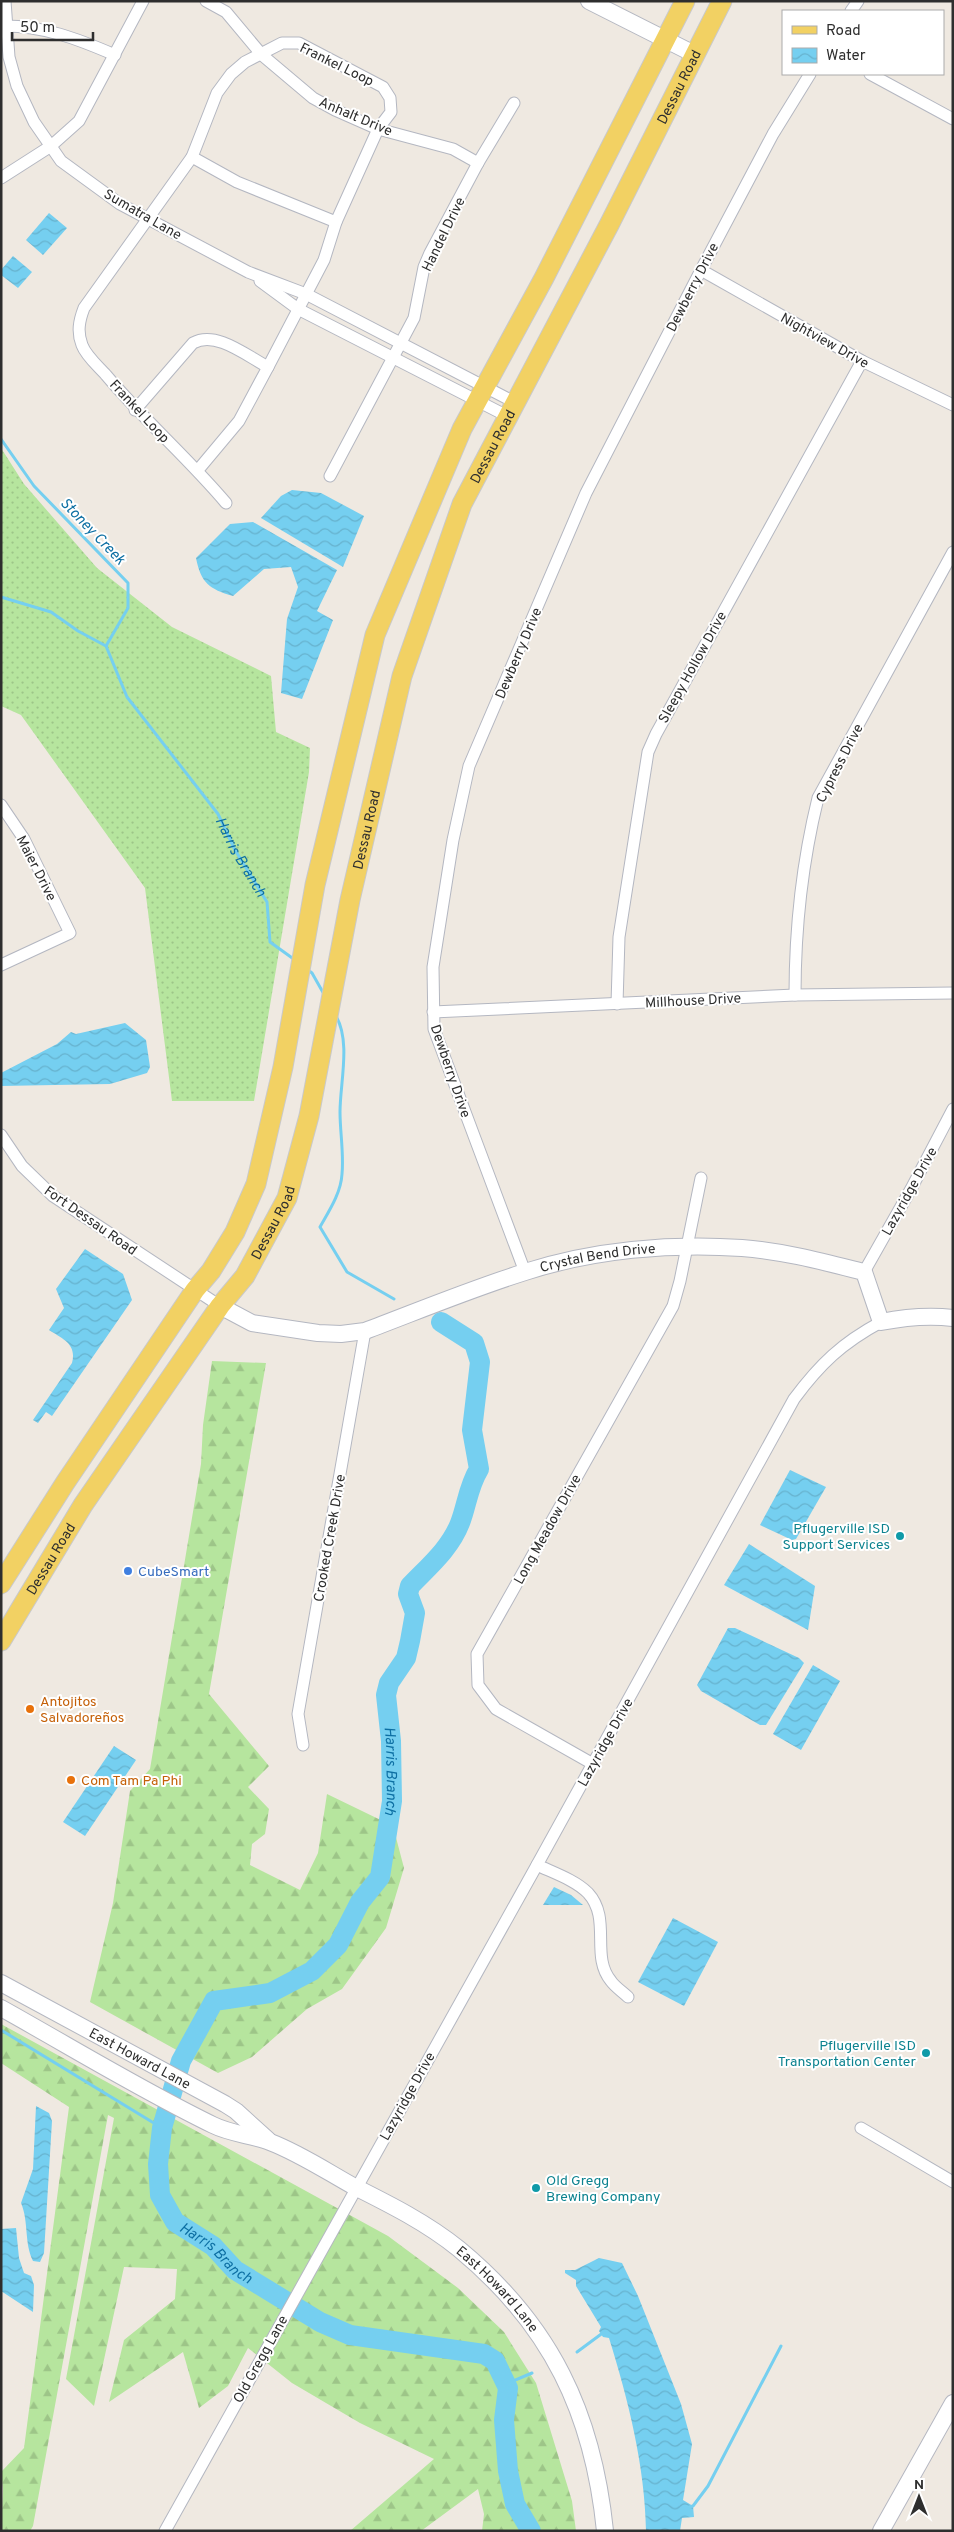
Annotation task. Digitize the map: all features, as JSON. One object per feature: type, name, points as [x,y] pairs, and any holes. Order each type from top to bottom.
[{"type":"main road","points":[[589,1],[694,54]]},
{"type":"main road","name":"Dessau Road","points":[[1,1584],[65,1483],[195,1290],[211,1271],[235,1232],[256,1184],[283,1067],[315,886],[375,635],[462,428],[544,278],[685,1]]},
{"type":"main road","name":"Dessau Road","points":[[1,1641],[82,1505],[220,1306],[246,1276],[286,1201],[309,1116],[350,900],[402,676],[462,504],[510,409],[609,225],[722,1]]},
{"type":"main road","name":"Crystal Bend Drive","points":[[220,1306],[252,1323],[318,1333],[340,1334],[365,1331],[525,1272],[618,1252],[686,1248],[742,1248],[864,1272]]},
{"type":"main road","points":[[864,1272],[881,1322],[910,1316],[953,1318]]},
{"type":"main road","name":"East Howard Lane","points":[[1,1983],[226,2104],[270,2142]]},
{"type":"main road","name":"East Howard Lane","points":[[1,2008],[214,2126],[270,2142],[357,2187],[423,2224],[459,2248],[502,2287],[526,2314],[542,2336],[572,2392],[594,2458],[605,2531]]},
{"type":"main road","points":[[881,2531],[953,2403]]},
{"type":"street","name":"Sumatra Lane","points":[[5,1],[3,26],[17,86],[34,122],[61,161],[120,204],[248,272],[306,294],[400,343],[482,394],[510,409]]},
{"type":"street","points":[[1,178],[51,146],[71,130],[86,112],[143,1]]},
{"type":"street","name":"Anhalt Drive","points":[[206,1],[226,12],[262,54],[313,98],[378,129],[454,149],[478,163]]},
{"type":"street","points":[[3,26],[33,27],[60,34],[115,55]]},
{"type":"street","name":"Frankel Loop","points":[[198,470],[239,421],[324,260],[336,222],[378,129],[391,112],[390,98],[383,87],[299,43],[282,43],[244,62],[226,80],[217,93],[192,157],[84,308],[78,322],[78,334],[82,347],[135,410],[198,470],[226,503]]},
{"type":"street","name":"Dewberry Drive","points":[[525,1272],[440,1049],[434,1029],[432,1012],[433,967],[440,914],[469,766],[586,493],[701,270],[774,134],[809,75]]},
{"type":"street","points":[[872,75],[953,119]]},
{"type":"street","name":"Handel Drive","points":[[330,476],[414,318],[424,267],[430,253],[478,163],[514,103]]},
{"type":"street","points":[[192,157],[237,182],[336,222]]},
{"type":"street","name":"Nightview Drive","points":[[701,270],[862,361],[953,405]]},
{"type":"street","name":"Sumatra Lane","points":[[248,272],[298,309],[393,358],[482,394]]},
{"type":"street","points":[[135,410],[193,343],[200,339],[216,340],[268,367]]},
{"type":"street","name":"Sleepy Hollow Drive","points":[[617,1004],[619,937],[648,752],[656,734],[862,361]]},
{"type":"street","name":"Cypress Drive","points":[[795,995],[795,938],[799,895],[818,798],[953,552]]},
{"type":"street","name":"Maier Drive","points":[[1,805],[24,839],[70,933],[1,965]]},
{"type":"street","name":"Millhouse Drive","points":[[432,1012],[795,995],[953,993]]},
{"type":"street","name":"Lazyridge Drive","points":[[864,1272],[953,1109]]},
{"type":"street","name":"Fort Dessau Road","points":[[1,1135],[22,1166],[53,1196],[220,1306]]},
{"type":"street","name":"Long Meadow Drive","points":[[593,1764],[496,1709],[478,1685],[477,1654],[673,1306],[701,1178]]},
{"type":"street","name":"Lazyridge Drive","points":[[357,2187],[794,1399],[832,1353],[853,1337],[881,1322]]},
{"type":"street","name":"Crooked Creek Drive","points":[[302,1745],[298,1714],[365,1331]]},
{"type":"street","points":[[537,1864],[575,1884],[588,1894],[597,1908],[602,1923],[604,1966],[610,1981],[628,1997]]},
{"type":"street","points":[[861,2128],[953,2182]]},
{"type":"street","name":"Old Gregg Lane","points":[[165,2531],[357,2187]]},
{"type":"green space","points":[[1,448],[24,484],[97,568],[172,627],[271,676],[276,732],[310,748],[309,772],[254,1101],[172,1101],[145,888],[21,715],[1,706]]},
{"type":"green space","points":[[212,1361],[266,1363],[209,1694],[269,1766],[248,1787],[269,1809],[265,1834],[252,1844],[250,1865],[300,1890],[318,1853],[327,1794],[393,1826],[404,1868],[386,1928],[342,1989],[307,2009],[252,2057],[218,2073],[90,2002],[113,1903],[130,1791],[150,1769],[201,1464],[203,1425]]},
{"type":"green space","points":[[1,2024],[388,2236],[458,2288],[504,2332],[536,2383],[572,2501],[576,2531],[482,2531],[484,2514],[478,2489],[421,2531],[350,2531],[434,2459],[360,2423],[292,2383],[248,2348],[228,2386],[199,2408],[183,2352],[109,2402],[124,2340],[175,2299],[177,2269],[124,2267],[94,2406],[66,2379],[114,2118],[108,2115],[33,2526],[30,2531],[1,2531],[3,2489],[1,2472],[24,2448],[69,2107],[1,2063]]},
{"type":"water","points":[[49,213],[67,228],[43,255],[26,240]]},
{"type":"water","points":[[13,256],[32,272],[18,288],[1,275],[1,270]]},
{"type":"water","points":[[292,490],[321,493],[364,516],[343,567],[261,518],[281,496]]},
{"type":"water","points":[[253,522],[337,570],[317,611],[333,620],[302,699],[281,693],[287,619],[298,587],[291,567],[264,569],[233,596],[218,591],[207,584],[198,567],[196,558],[230,524]]},
{"type":"water","points":[[125,1023],[146,1040],[150,1067],[147,1073],[110,1084],[1,1086],[1,1073],[57,1044],[71,1032],[76,1034]]},
{"type":"water","points":[[85,1249],[123,1274],[132,1300],[52,1416],[46,1412],[38,1423],[33,1420],[72,1363],[73,1356],[68,1343],[49,1330],[64,1308],[56,1289]]},
{"type":"water","points":[[790,1470],[826,1487],[796,1539],[792,1540],[760,1525]]},
{"type":"water","points":[[749,1544],[815,1586],[808,1630],[724,1585]]},
{"type":"water","points":[[728,1628],[735,1628],[799,1658],[804,1663],[766,1725],[760,1725],[701,1691],[697,1685]]},
{"type":"water","points":[[813,1665],[840,1681],[801,1750],[773,1734]]},
{"type":"water","points":[[114,1746],[136,1760],[85,1836],[63,1822]]},
{"type":"water","points":[[554,1887],[571,1895],[583,1905],[543,1905]]},
{"type":"water","points":[[673,1918],[718,1942],[684,2006],[638,1982]]},
{"type":"water","points":[[36,2106],[49,2113],[52,2121],[44,2253],[40,2262],[33,2261],[30,2254],[21,2203],[33,2169]]},
{"type":"water","points":[[16,2228],[19,2258],[24,2273],[31,2276],[34,2285],[33,2312],[1,2291],[1,2229]]},
{"type":"water","points":[[599,2258],[622,2263],[638,2296],[681,2404],[692,2444],[683,2500],[693,2506],[694,2517],[682,2518],[680,2531],[646,2531],[639,2457],[623,2385],[609,2338],[603,2337],[599,2331],[601,2327],[576,2286],[576,2280],[565,2273],[565,2270],[575,2270]]},
{"type":"waterway","name":"Stoney Creek","points":[[1,439],[34,486],[128,583],[128,608],[106,646]]},
{"type":"waterway","name":"Harris Branch","points":[[1,597],[51,612],[78,631],[106,646],[127,697],[218,814],[235,850],[267,902],[270,942],[295,960]]},
{"type":"waterway","name":"Harris Branch","points":[[308,970],[312,973],[325,996]]},
{"type":"waterway","name":"Harris Branch","points":[[336,1016],[343,1038],[344,1050],[340,1101],[342,1174],[337,1195],[320,1227],[347,1272],[394,1299]]},
{"type":"waterway","name":"Harris Branch","points":[[441,1322],[474,1343],[480,1362],[472,1430],[479,1469],[472,1482],[456,1532],[438,1557],[410,1586],[408,1594],[415,1613],[410,1641],[406,1658],[389,1683],[386,1695],[391,1741],[392,1801],[380,1877],[360,1902],[338,1945],[312,1971],[270,1993],[214,2001],[181,2061],[162,2128],[158,2164],[160,2195],[175,2222],[213,2246],[235,2270],[320,2322],[350,2335],[484,2354],[495,2361],[508,2388],[504,2420],[508,2471],[515,2504],[531,2531]]},
{"type":"waterway","points":[[1,2030],[162,2128]]},
{"type":"waterway","points":[[577,2352],[604,2332]]},
{"type":"waterway","points":[[689,2507],[693,2506],[708,2486],[781,2346]]},
{"type":"waterway","points":[[506,2384],[532,2373]]},
{"type":"place","name":"Pflugerville ISD Support Services","points":[[900,1536]]},
{"type":"place","name":"CubeSmart","points":[[128,1571]]},
{"type":"place","name":"Antojitos Salvadoreños","points":[[30,1709]]},
{"type":"place","name":"Com Tam Pa Phi","points":[[71,1780]]},
{"type":"place","name":"Pflugerville ISD Transportation Center","points":[[926,2053]]},
{"type":"place","name":"Old Gregg Brewing Company","points":[[536,2188]]}]
